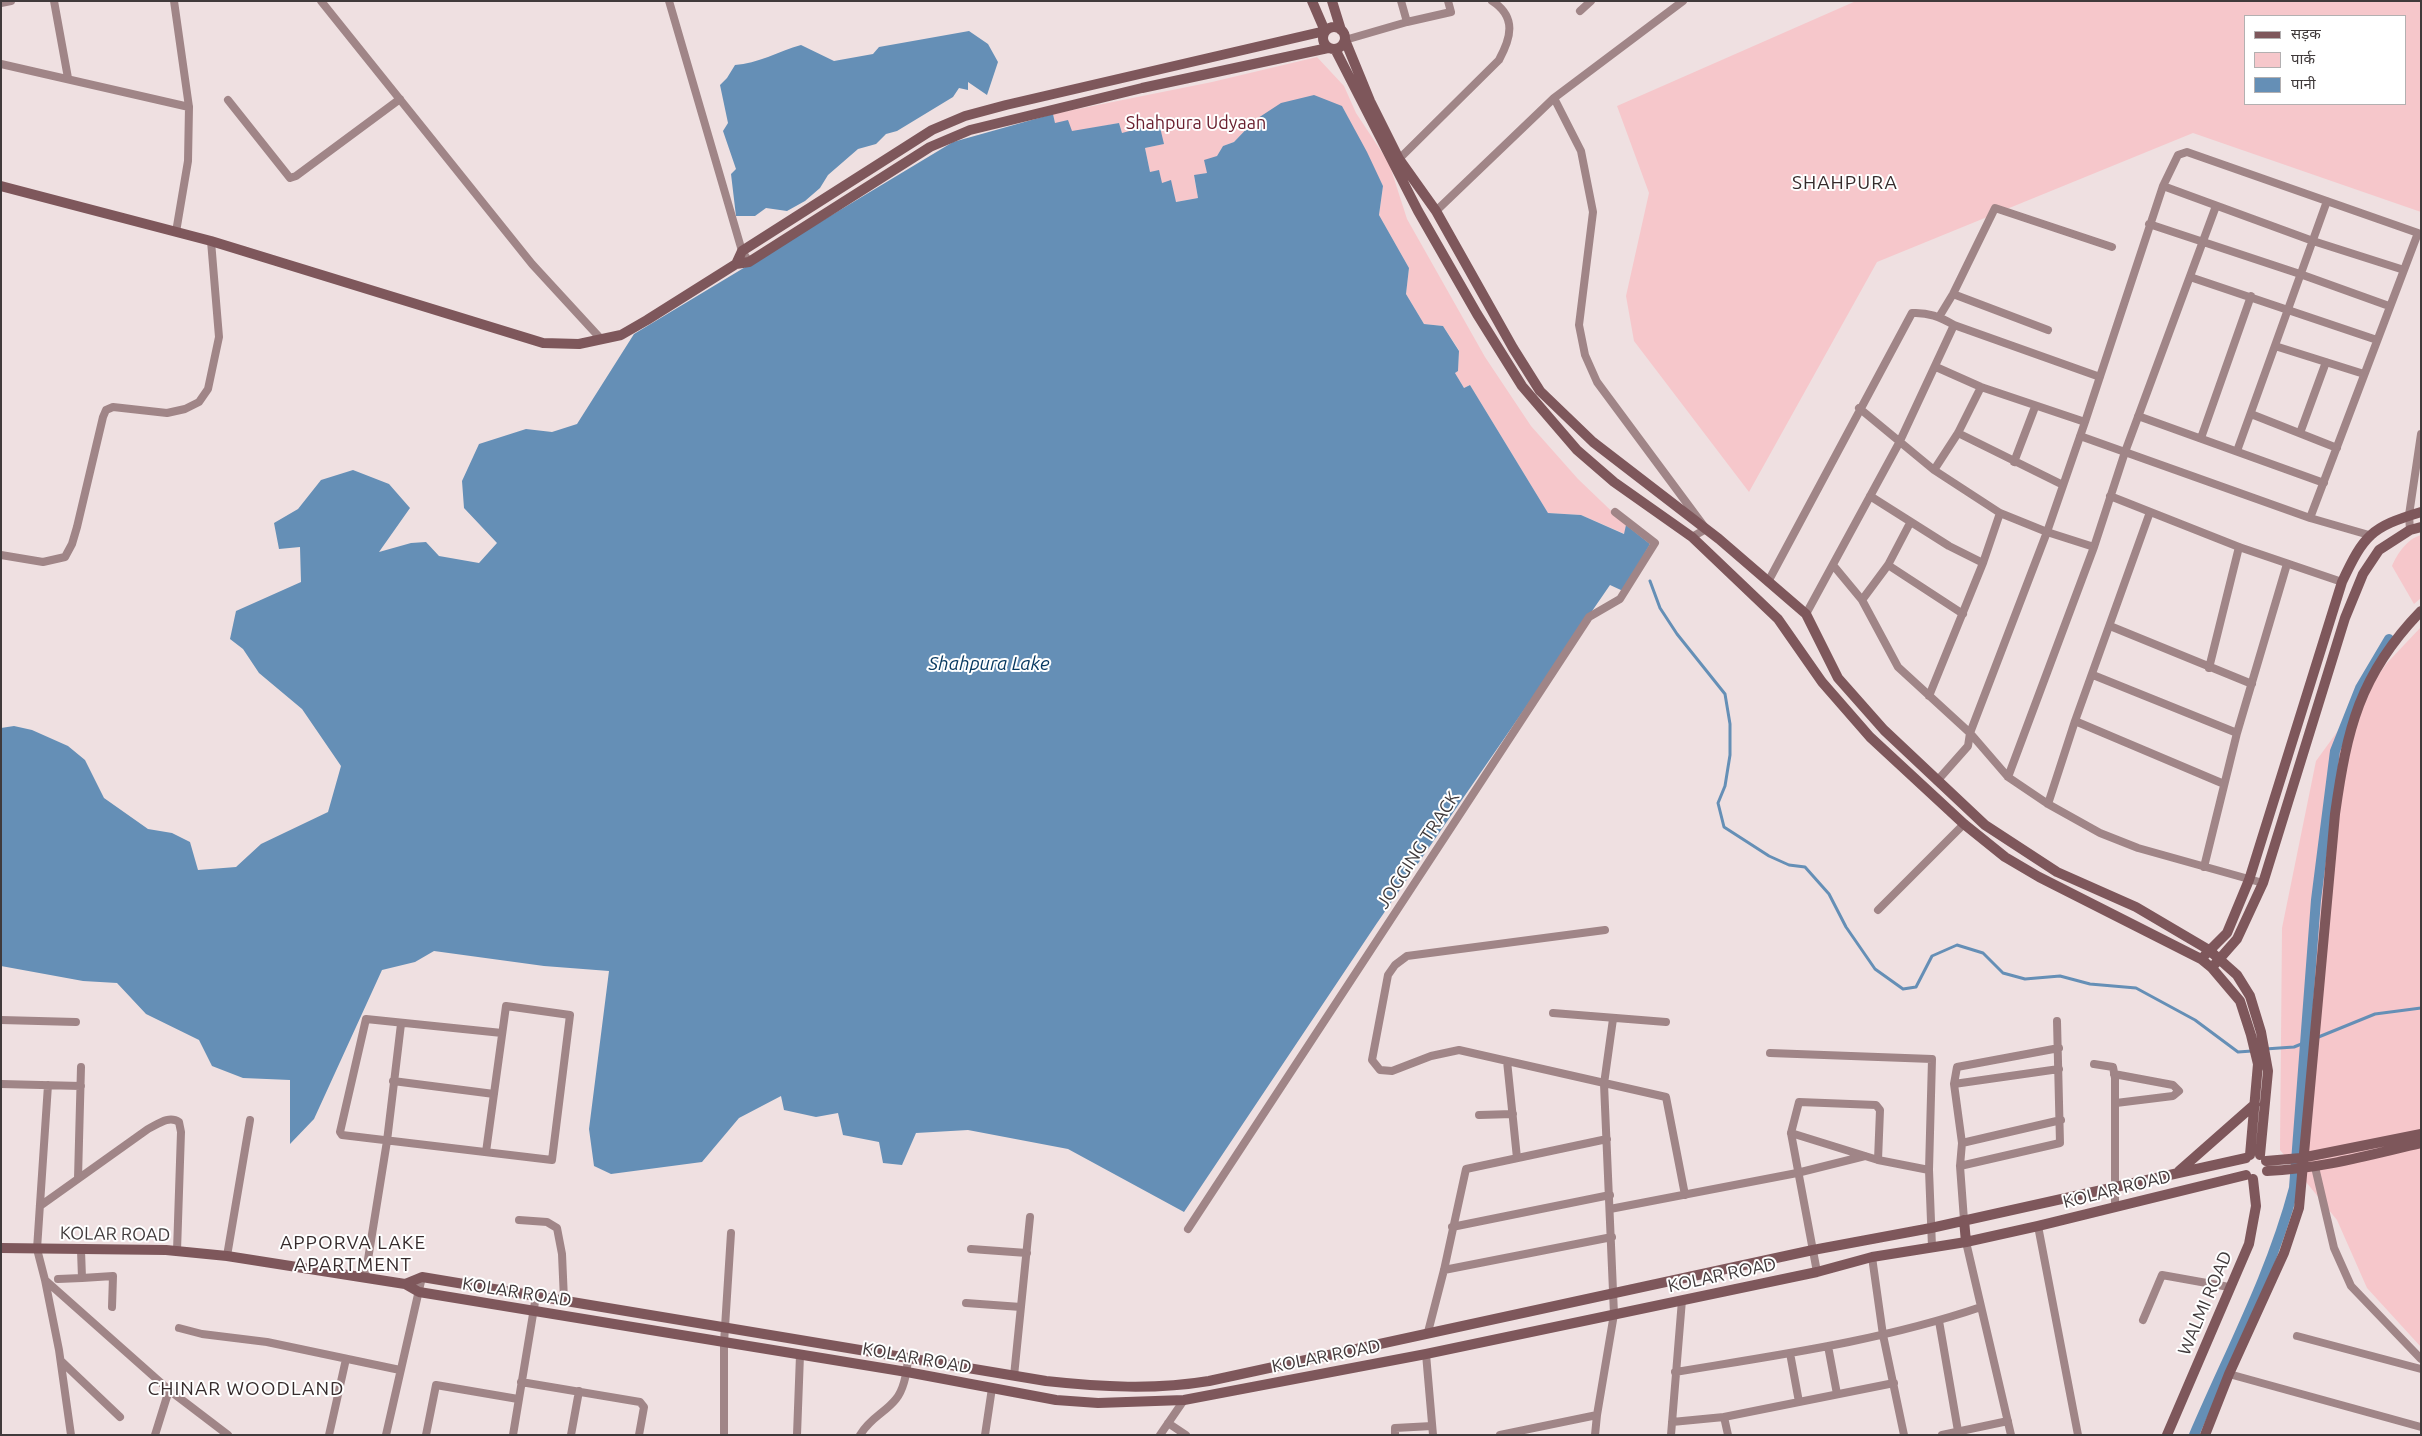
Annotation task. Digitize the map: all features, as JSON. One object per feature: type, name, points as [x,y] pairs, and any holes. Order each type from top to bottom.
[{"type":"street","points":[[1,2],[11,1]]},
{"type":"street","points":[[54,1],[68,78]]},
{"type":"street","points":[[174,1],[189,107],[188,161],[176,232]]},
{"type":"street","points":[[321,1],[532,264],[602,339]]},
{"type":"street","points":[[669,1],[742,251],[749,262]]},
{"type":"street","points":[[1312,1],[1325,31],[1322,38],[1331,49],[1418,211],[1522,386],[1577,450],[1614,482],[1692,537],[1778,619],[1822,682],[1870,737],[1964,824],[2005,857],[2039,877],[2200,960],[2212,968],[2240,1001],[2256,1033],[2268,1071],[2263,1162]]},
{"type":"street","points":[[1332,1],[1343,35],[1370,101],[1398,160],[1436,211],[1513,348],[1540,391],[1592,442],[1706,529],[1769,580],[1806,614],[1838,678],[1884,730],[1985,825],[2057,872],[2136,906],[2209,950],[2237,975],[2250,996],[2256,1033],[2258,1064],[2255,1104],[2263,1162]]},
{"type":"street","points":[[1401,1],[1407,22]]},
{"type":"street","points":[[736,264],[742,251],[910,143],[965,116],[1325,31],[1330,27],[1343,35],[1451,12],[1448,1]]},
{"type":"street","points":[[1398,160],[1500,60],[1510,40],[1509,23],[1501,7],[1492,1]]},
{"type":"street","points":[[1580,11],[1591,1]]},
{"type":"street","points":[[1436,211],[1554,98],[1683,1]]},
{"type":"street","points":[[1,186],[211,241],[543,343],[579,344],[621,334],[647,320],[736,264],[749,262],[930,147],[970,130],[1142,88],[1331,49],[1342,46],[1343,35]]},
{"type":"street","points":[[1,64],[189,107]]},
{"type":"street","points":[[1554,98],[1581,151],[1593,212],[1579,324],[1585,355],[1597,382],[1706,529]]},
{"type":"street","points":[[228,100],[290,178],[296,176],[400,99]]},
{"type":"street","points":[[1937,781],[1968,746],[1970,733],[2047,532],[2149,224],[2163,186],[2178,155],[2187,152],[2418,232],[2310,518]]},
{"type":"street","points":[[2163,186],[2313,241],[2404,270]]},
{"type":"street","points":[[2238,451],[2287,308],[2327,201]]},
{"type":"street","points":[[2008,777],[2094,547],[2125,452],[2216,206]]},
{"type":"street","points":[[1940,317],[1996,208],[2112,246]]},
{"type":"street","points":[[2149,224],[2300,274],[2389,306]]},
{"type":"street","points":[[1,555],[43,562],[65,557],[77,527],[102,417],[106,410],[113,407],[167,413],[185,409],[198,402],[208,389],[219,337],[211,241]]},
{"type":"street","points":[[2190,277],[2287,308],[2377,340]]},
{"type":"street","points":[[1953,294],[2048,330]]},
{"type":"street","points":[[2200,438],[2251,296]]},
{"type":"street","points":[[1769,580],[1859,408],[1912,312],[1921,312],[1940,317],[1954,325],[2100,376]]},
{"type":"street","points":[[1806,614],[1899,443],[1954,325]]},
{"type":"street","points":[[2275,346],[2364,374]]},
{"type":"street","points":[[2300,434],[2326,362]]},
{"type":"street","points":[[1936,367],[1981,387],[2035,407],[2085,422]]},
{"type":"street","points":[[1934,470],[1958,433],[1981,387]]},
{"type":"street","points":[[2014,462],[2035,407]]},
{"type":"street","points":[[1859,408],[1934,470],[2000,513],[2047,532],[2094,547]]},
{"type":"street","points":[[2251,414],[2337,448]]},
{"type":"street","points":[[2138,416],[2324,483]]},
{"type":"street","points":[[1958,433],[2063,485]]},
{"type":"street","points":[[2410,530],[2409,515],[2421,434]]},
{"type":"street","points":[[2080,436],[2310,518],[2369,535]]},
{"type":"street","points":[[1870,496],[1910,523],[1983,563]]},
{"type":"street","points":[[2110,496],[2239,547],[2342,582]]},
{"type":"street","name":"JOGGING TRACK","points":[[1188,1229],[1318,1034],[1401,902],[1589,617],[1620,599],[1655,543],[1615,512]]},
{"type":"street","points":[[2048,804],[2075,721],[2150,512]]},
{"type":"street","points":[[2200,960],[2227,933],[2249,880],[2342,582],[2353,559],[2369,535],[2391,522],[2421,512]]},
{"type":"street","points":[[1928,696],[1963,614],[2000,513]]},
{"type":"street","points":[[1862,600],[1888,565],[1910,523]]},
{"type":"street","points":[[2212,968],[2238,939],[2263,883],[2345,618],[2369,563],[2379,550],[2410,530],[2421,527]]},
{"type":"street","points":[[1692,537],[1706,529]]},
{"type":"street","points":[[2209,668],[2239,547]]},
{"type":"street","points":[[2204,867],[2237,733],[2287,564]]},
{"type":"street","points":[[1833,565],[1862,600],[1898,667],[1970,733],[2008,777],[2048,804],[2100,833],[2138,848],[2263,883]]},
{"type":"street","points":[[1888,565],[1963,614]]},
{"type":"street","points":[[2207,1434],[2229,1374],[2284,1253],[2298,1208],[2300,1170],[2335,814],[2343,754],[2358,702],[2376,668],[2401,632],[2421,611]]},
{"type":"street","points":[[2110,626],[2252,684]]},
{"type":"street","points":[[2093,675],[2237,733]]},
{"type":"street","points":[[2075,721],[2224,784]]},
{"type":"street","points":[[1878,910],[1964,824]]},
{"type":"street","points":[[1605,930],[1407,956],[1388,975],[1372,1060],[1380,1070],[1392,1071],[1432,1056],[1459,1050],[1666,1097],[1685,1195]]},
{"type":"street","points":[[486,1152],[506,1008],[509,1006],[567,1013],[571,1018],[552,1160],[387,1141],[342,1135],[340,1132],[366,1020],[502,1033]]},
{"type":"street","points":[[1553,1013],[1666,1022]]},
{"type":"street","points":[[1595,1435],[1614,1314],[1604,1084],[1613,1019]]},
{"type":"street","points":[[1,1020],[76,1022]]},
{"type":"street","points":[[1960,1166],[2058,1144],[2061,1140],[2057,1021]]},
{"type":"street","points":[[365,1278],[387,1141],[401,1024]]},
{"type":"street","points":[[2010,1435],[1966,1242],[1960,1166],[1962,1142],[1954,1084],[1955,1070],[1960,1065],[2059,1048]]},
{"type":"street","points":[[1770,1053],[1932,1059],[1929,1170],[1932,1247]]},
{"type":"street","points":[[1507,1062],[1517,1158]]},
{"type":"street","points":[[2094,1064],[2113,1067],[2114,1074],[2116,1104],[2114,1206]]},
{"type":"street","points":[[78,1178],[80,1067]]},
{"type":"street","points":[[1954,1084],[2059,1069]]},
{"type":"street","points":[[2114,1074],[2173,1085],[2179,1091],[2173,1096],[2116,1104]]},
{"type":"street","points":[[393,1081],[494,1094]]},
{"type":"street","points":[[1,1084],[81,1086]]},
{"type":"street","points":[[48,1085],[37,1249],[61,1361],[71,1435]]},
{"type":"street","points":[[1818,1272],[1791,1134],[1799,1102],[1876,1105],[1880,1110],[1878,1160]]},
{"type":"street","points":[[2178,1172],[2255,1104]]},
{"type":"street","points":[[1479,1115],[1513,1114]]},
{"type":"street","points":[[40,1206],[148,1129],[167,1120],[176,1120],[179,1122],[181,1132],[177,1251]]},
{"type":"street","points":[[227,1256],[250,1120]]},
{"type":"street","points":[[1962,1142],[2061,1120]]},
{"type":"street","points":[[1791,1134],[1878,1160],[1929,1170]]},
{"type":"street","name":"KOLAR ROAD","points":[[422,1277],[1014,1376],[1091,1386],[1138,1387],[1186,1384],[1813,1250],[1931,1228],[2178,1172],[2302,1157],[2421,1134]]},
{"type":"street","points":[[1428,1332],[1444,1270],[1466,1169],[1607,1139]]},
{"type":"street","name":"KOLAR ROAD","points":[[2263,1162],[2300,1170],[2346,1162],[2421,1143]]},
{"type":"street","points":[[1610,1210],[1798,1173],[1866,1156]]},
{"type":"street","name":"KOLAR ROAD","points":[[1,1248],[177,1251],[227,1256],[405,1284],[419,1292],[907,1372],[1082,1403],[1184,1400],[1426,1354],[1818,1272],[1872,1257],[1966,1242],[2230,1179],[2263,1176],[2263,1162]]},
{"type":"street","name":"WALMI ROAD","points":[[2167,1435],[2248,1244],[2256,1206],[2249,1177],[2242,1166],[2263,1162]]},
{"type":"street","points":[[2315,1167],[2334,1248],[2351,1286],[2421,1359]]},
{"type":"street","points":[[1452,1227],[1610,1195]]},
{"type":"street","points":[[1014,1376],[1030,1217]]},
{"type":"street","points":[[519,1220],[547,1222],[557,1228],[562,1254],[564,1300]]},
{"type":"street","points":[[2038,1226],[2078,1435]]},
{"type":"street","points":[[724,1435],[724,1343],[731,1233]]},
{"type":"street","points":[[1444,1270],[1612,1238]]},
{"type":"street","points":[[971,1249],[1026,1253]]},
{"type":"street","points":[[81,1250],[82,1278]]},
{"type":"street","points":[[1872,1257],[1883,1335],[1904,1435]]},
{"type":"street","points":[[2142,1320],[2162,1275],[2229,1287]]},
{"type":"street","points":[[58,1279],[113,1276],[112,1307]]},
{"type":"street","points":[[405,1284],[422,1277]]},
{"type":"street","points":[[386,1435],[422,1277]]},
{"type":"street","points":[[45,1280],[168,1390],[224,1433]]},
{"type":"street","points":[[513,1435],[536,1296]]},
{"type":"street","points":[[1671,1435],[1682,1300]]},
{"type":"street","points":[[966,1303],[1021,1307]]},
{"type":"street","points":[[1675,1372],[1883,1335],[1939,1321],[1981,1307]]},
{"type":"street","points":[[1939,1321],[1958,1431]]},
{"type":"street","points":[[179,1328],[202,1334],[267,1342],[400,1370]]},
{"type":"street","points":[[2297,1336],[2421,1369]]},
{"type":"street","points":[[1373,1345],[1377,1363]]},
{"type":"street","points":[[1828,1346],[1837,1394]]},
{"type":"street","points":[[1790,1353],[1798,1402]]},
{"type":"street","points":[[1395,1435],[1395,1428],[1433,1430],[1426,1354]]},
{"type":"street","points":[[797,1435],[800,1355]]},
{"type":"street","points":[[860,1435],[871,1420],[897,1398],[907,1372],[908,1358]]},
{"type":"street","points":[[329,1435],[346,1359]]},
{"type":"street","points":[[61,1361],[120,1417]]},
{"type":"street","points":[[2229,1374],[2421,1427]]},
{"type":"street","points":[[521,1382],[640,1402],[644,1408],[639,1435]]},
{"type":"street","points":[[1672,1422],[1724,1417],[1894,1382]]},
{"type":"street","points":[[426,1435],[436,1385],[518,1399]]},
{"type":"street","points":[[985,1435],[992,1388]]},
{"type":"street","points":[[155,1435],[168,1390]]},
{"type":"street","points":[[570,1435],[580,1391]]},
{"type":"street","points":[[1160,1435],[1184,1400]]},
{"type":"street","points":[[1500,1435],[1519,1433],[1597,1415]]},
{"type":"street","points":[[1724,1417],[1728,1435]]},
{"type":"street","points":[[1942,1435],[2008,1421]]},
{"type":"street","points":[[1168,1424],[1186,1435]]},
{"type":"green space","points":[[1856,1],[2421,1],[2421,212],[2193,133],[1877,262],[1749,492],[1634,341],[1626,296],[1649,193],[1617,106]]},
{"type":"green space","name":"Shahpura Udyaan","points":[[1317,57],[1344,86],[1356,113],[1389,163],[1407,219],[1485,357],[1531,426],[1578,479],[1626,525],[1625,534],[1581,515],[1548,513],[1470,385],[1464,388],[1455,373],[1458,371],[1459,350],[1443,326],[1424,324],[1406,294],[1409,268],[1379,215],[1383,186],[1342,106],[1255,120],[1234,142],[1223,146],[1207,173],[1194,176],[1198,198],[1176,202],[1150,172],[1145,148],[1163,144],[1122,133],[1119,123],[1072,132],[1055,123],[1053,114],[1212,82]]},
{"type":"green space","points":[[2421,535],[2421,598],[2414,604],[2392,566],[2403,548],[2411,540]]},
{"type":"green space","points":[[2421,627],[2421,1347],[2367,1288],[2337,1220],[2280,1150],[2282,928],[2316,761],[2387,663]]},
{"type":"water","points":[[969,31],[988,44],[998,62],[987,95],[968,82],[968,90],[959,88],[953,97],[897,131],[886,134],[876,144],[858,149],[828,175],[820,188],[805,201],[787,211],[766,208],[755,216],[736,216],[731,174],[736,169],[723,131],[728,123],[720,85],[735,65],[760,60],[801,45],[834,61],[873,54],[879,47]]},
{"type":"water","name":"Shahpura Lake","points":[[1314,95],[1342,106],[1383,186],[1379,215],[1409,268],[1406,294],[1424,324],[1443,326],[1459,351],[1458,371],[1455,373],[1464,388],[1470,385],[1548,513],[1581,515],[1624,534],[1626,525],[1650,544],[1623,591],[1610,585],[1377,923],[1184,1212],[1068,1149],[968,1130],[916,1133],[902,1165],[883,1163],[879,1142],[843,1135],[838,1113],[816,1117],[784,1110],[781,1096],[739,1118],[702,1162],[611,1174],[594,1166],[589,1129],[609,971],[544,966],[434,951],[415,962],[382,970],[314,1119],[290,1144],[290,1080],[243,1078],[212,1066],[199,1040],[146,1014],[117,983],[83,981],[1,966],[1,728],[14,726],[32,730],[68,746],[85,760],[104,798],[148,829],[172,833],[190,842],[198,870],[236,867],[261,844],[328,812],[341,766],[302,709],[259,673],[243,649],[230,639],[236,611],[301,582],[300,547],[279,549],[274,523],[298,509],[321,480],[353,470],[389,484],[410,508],[379,552],[411,543],[426,542],[439,556],[479,563],[497,543],[464,508],[462,481],[479,444],[526,429],[552,432],[577,424],[634,334],[953,142],[1053,114],[1055,123],[1068,120],[1072,131],[1119,123],[1122,133],[1159,123],[1164,144],[1145,148],[1150,172],[1159,170],[1162,183],[1171,180],[1176,202],[1198,198],[1194,175],[1207,173],[1204,160],[1217,156],[1223,146],[1234,142],[1255,120],[1281,103]]},
{"type":"waterway","points":[[1650,581],[1660,608],[1677,634],[1725,694],[1730,724],[1730,755],[1725,786],[1718,803],[1724,827],[1769,856],[1789,865],[1805,867],[1829,894],[1846,927],[1875,969],[1903,989],[1916,987],[1932,956],[1957,945],[1983,953],[2003,973],[2025,979],[2060,976],[2090,984],[2136,988],[2195,1020],[2238,1052],[2252,1051]]},
{"type":"waterway","points":[[2194,1435],[2274,1252],[2294,1188],[2316,900],[2335,751],[2360,688],[2389,639]]},
{"type":"waterway","points":[[2265,1049],[2294,1047],[2375,1014],[2421,1008]]},
{"type":"district","name":"SHAHPURA","points":[[1845,183]]},
{"type":"district","name":"APPORVA LAKE APARTMENT","points":[[353,1254]]},
{"type":"district","name":"CHINAR WOODLAND","points":[[246,1389]]}]
